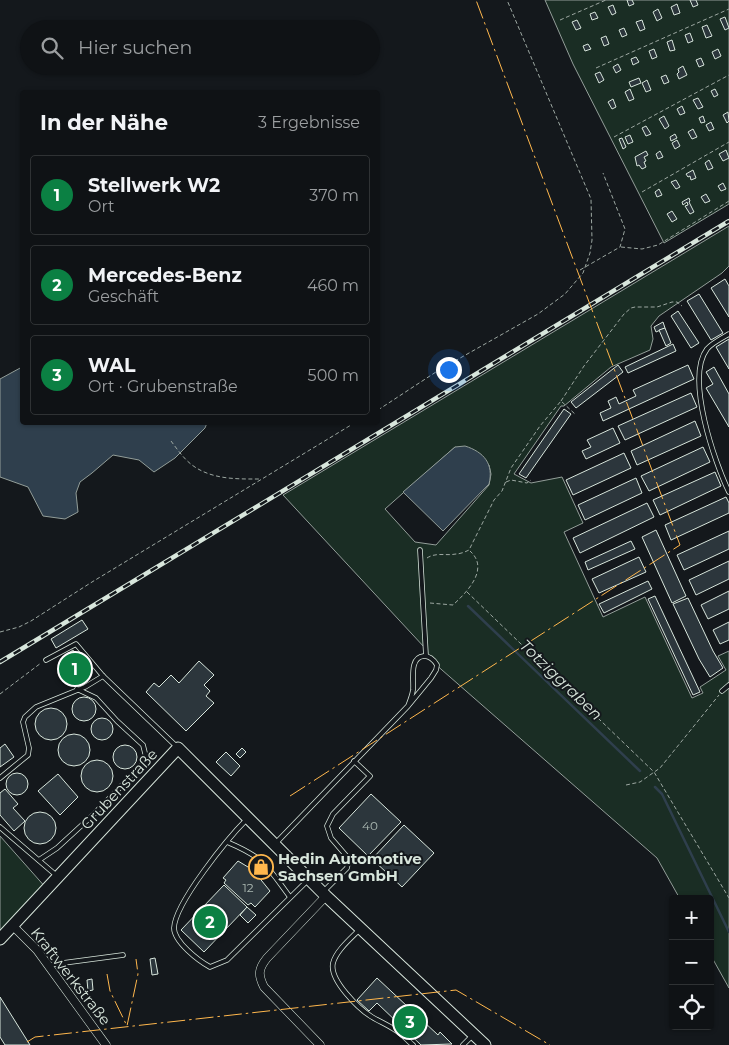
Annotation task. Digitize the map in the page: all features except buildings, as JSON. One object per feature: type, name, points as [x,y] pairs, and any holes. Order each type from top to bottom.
[{"type":"street","name":"Grubenstraße","points":[[0,939],[178,748],[247,819],[360,929],[485,1045]]},
{"type":"street","points":[[320,1045],[264,988],[259,976],[260,967],[267,958],[324,894]]},
{"type":"street","name":"Kraftwerkstraße","points":[[13,926],[37,950],[106,1045]]},
{"type":"lane","points":[[729,334],[708,348],[700,368],[700,382],[708,439],[729,492]]},
{"type":"lane","points":[[420,550],[426,656]]},
{"type":"lane","points":[[46,660],[76,644],[103,676],[178,748]]},
{"type":"lane","points":[[274,845],[408,706],[432,678],[437,665],[434,660],[426,656],[420,657],[415,661],[412,694],[408,706]]},
{"type":"lane","points":[[0,778],[28,755],[29,748],[23,726],[25,717],[36,707],[103,676]]},
{"type":"lane","points":[[722,691],[729,684]]},
{"type":"lane","points":[[39,860],[57,848],[94,814],[141,766],[146,757],[143,745],[96,698],[78,689]]},
{"type":"lane","points":[[324,894],[346,868],[349,859],[327,832],[326,826],[333,814],[370,776],[354,761]]},
{"type":"lane","points":[[247,819],[209,864],[188,895],[174,927],[176,935],[197,960],[210,967],[227,960],[309,879]]},
{"type":"lane","points":[[0,827],[59,877]]},
{"type":"lane","points":[[227,842],[257,856],[266,864],[290,898]]},
{"type":"lane","points":[[360,929],[337,954],[333,963],[332,973],[343,990],[370,1016],[401,1034],[413,1045]]},
{"type":"lane","points":[[48,965],[123,955]]},
{"type":"lane","points":[[463,1045],[474,1034]]},
{"type":"path","points":[[380,409],[439,370],[538,314],[565,294],[583,273],[590,253],[592,240],[591,199],[507,0]]},
{"type":"path","points":[[560,20],[606,0]]},
{"type":"path","points":[[596,68],[729,9]]},
{"type":"path","points":[[614,137],[729,75]]},
{"type":"path","points":[[642,192],[729,142]]},
{"type":"path","points":[[603,173],[625,229],[620,247]]},
{"type":"path","points":[[580,270],[620,247],[642,249],[658,245],[729,201]]},
{"type":"path","points":[[420,564],[429,556],[457,554],[469,550],[520,453],[561,401],[584,366],[624,314],[636,307],[657,307],[672,302],[677,302],[682,306]]},
{"type":"path","points":[[561,401],[576,415]]},
{"type":"path","points":[[0,632],[31,621],[351,425]]},
{"type":"path","points":[[171,441],[190,464],[199,470],[218,477],[261,480]]},
{"type":"path","points":[[506,482],[511,480],[527,483],[531,480]]},
{"type":"path","points":[[422,602],[452,605],[467,592],[479,564],[469,550]]},
{"type":"path","points":[[467,592],[654,772],[729,898]]},
{"type":"path","points":[[0,694],[46,660]]},
{"type":"path","points":[[626,785],[640,782],[660,768],[722,691]]},
{"type":"green space","points":[[545,0],[729,0],[729,204],[664,243],[573,64]]},
{"type":"green space","points":[[729,226],[729,266],[722,273],[659,316],[651,326],[653,339],[650,350],[611,367],[564,406],[561,406],[514,474],[531,483],[562,477],[583,523],[564,532],[603,617],[645,597],[692,698],[703,693],[700,687],[726,670],[718,656],[729,651],[729,988],[714,961],[714,895],[678,895],[657,858],[426,656],[425,648],[283,495]],"holes":[[[455,447],[489,465],[491,474],[489,485],[436,545],[415,542],[385,509]]]},
{"type":"green space","points":[[0,836],[47,889],[0,939]]},
{"type":"water","points":[[20,368],[20,425],[206,425],[175,458],[154,472],[139,460],[113,455],[80,482],[76,493],[78,512],[65,519],[43,516],[28,487],[0,477],[0,379]]},
{"type":"water","points":[[465,446],[482,455],[486,460],[490,470],[489,484],[443,531],[403,492],[455,447]]},
{"type":"waterway","name":"Totziggraben","points":[[468,606],[640,771]]},
{"type":"waterway","name":"Totziggraben","points":[[655,787],[662,794],[729,932]]},
{"type":"railway","points":[[0,662],[729,221]]},
{"type":"power","points":[[290,796],[680,545],[476,0]]},
{"type":"power","points":[[107,974],[110,991],[127,1026],[138,974],[136,959]]},
{"type":"power","points":[[27,1042],[35,1037],[456,990],[550,1045]]},
{"type":"place","name":"Stellwerk W2","points":[[75,669]]},
{"type":"place","name":"Hedin Automotive Sachsen GmbH","points":[[261,867]]},
{"type":"place","name":"Mercedes-Benz","points":[[210,922]]},
{"type":"place","name":"WAL","points":[[410,1022]]}]
